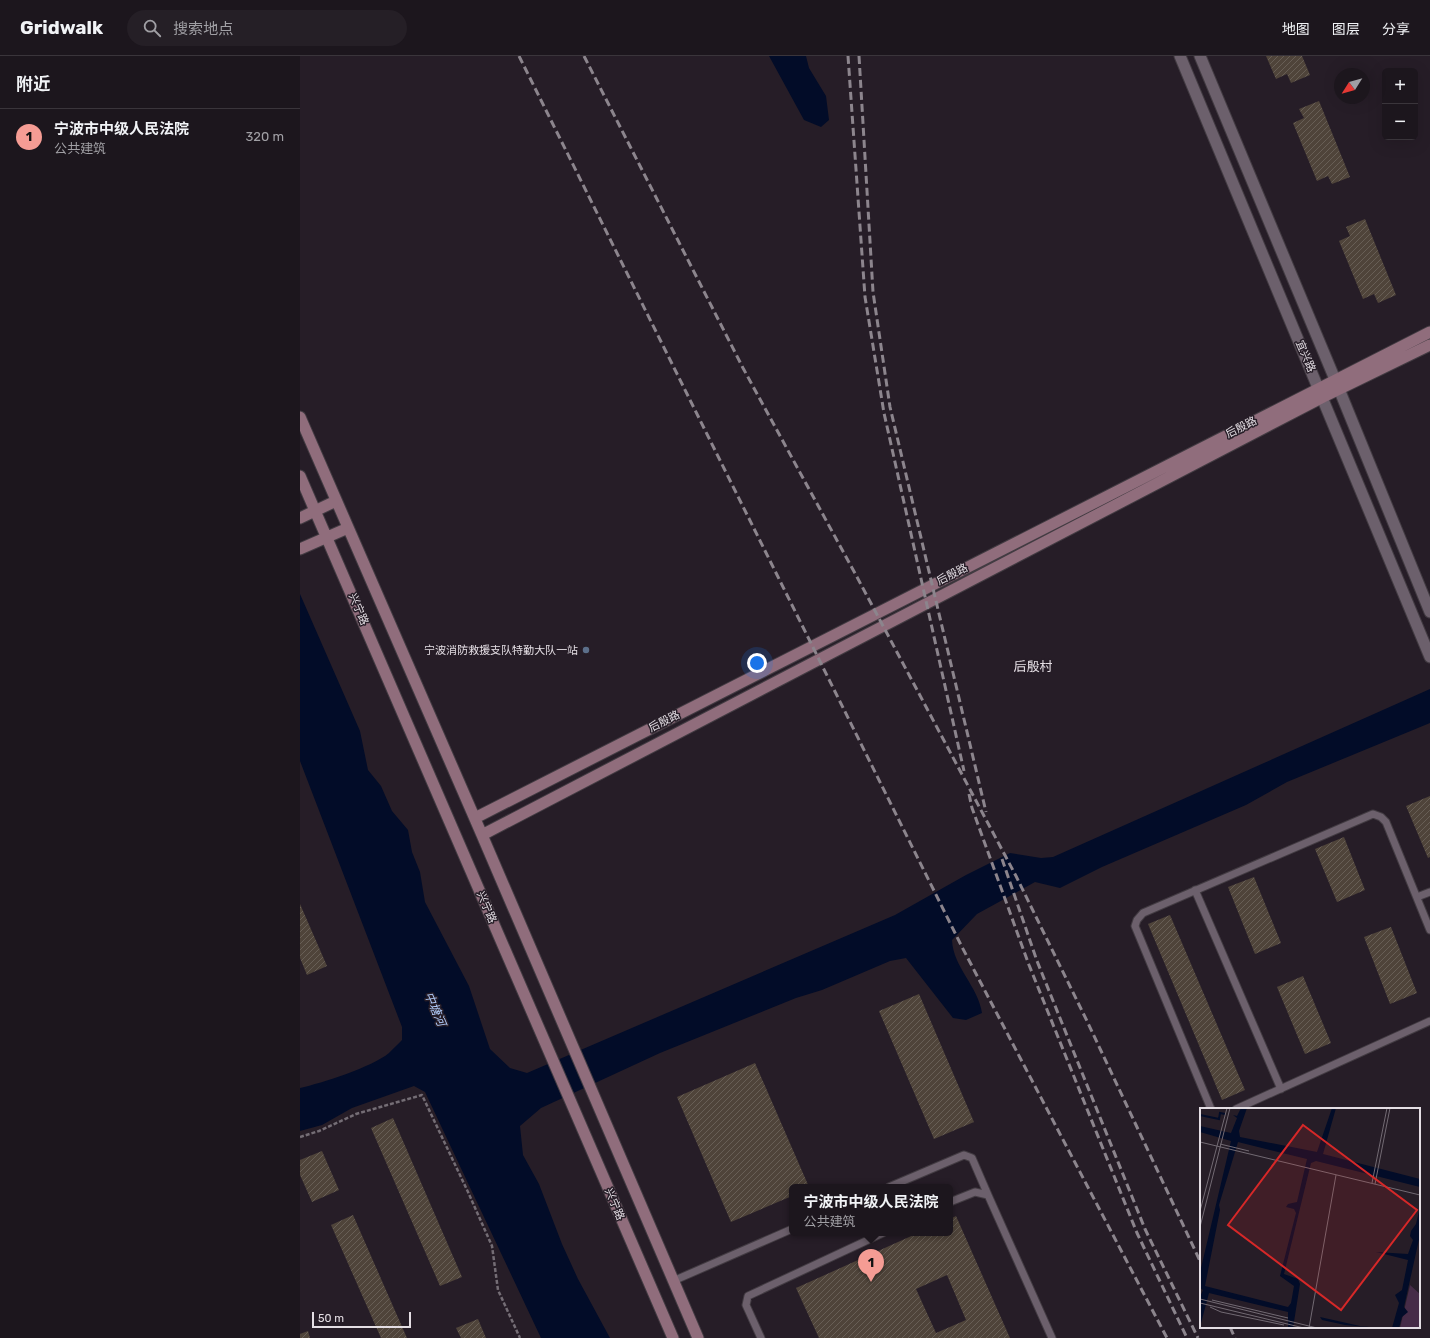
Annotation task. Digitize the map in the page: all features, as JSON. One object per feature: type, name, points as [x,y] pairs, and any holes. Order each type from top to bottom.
[{"type":"main road","name":"后殷路","points":[[1352,377],[1402,346],[1430,332]]},
{"type":"main road","name":"后殷路","points":[[475,818],[1337,384],[1430,345]]},
{"type":"main road","name":"后殷路","points":[[482,835],[1321,392]]},
{"type":"main road","points":[[300,417],[475,818],[698,1338]]},
{"type":"main road","name":"兴宁路","points":[[300,476],[550,1050],[673,1338]]},
{"type":"main road","points":[[300,518],[336,501]]},
{"type":"main road","points":[[300,549],[348,528]]},
{"type":"street","name":"宜兴路","points":[[1180,56],[1430,657]]},
{"type":"street","name":"宜兴路","points":[[1200,56],[1337,384],[1430,612]]},
{"type":"lane","points":[[1211,1108],[1135,926],[1137,920],[1143,913],[1372,814],[1381,817],[1386,822],[1430,930]]},
{"type":"lane","points":[[1195,890],[1281,1088]]},
{"type":"lane","points":[[1417,897],[1430,892]]},
{"type":"lane","points":[[1238,1108],[1430,1021]]},
{"type":"lane","points":[[896,1184],[964,1155],[972,1158],[1052,1338]]},
{"type":"lane","points":[[953,1201],[975,1192],[988,1195]]},
{"type":"lane","points":[[673,1282],[789,1230]]},
{"type":"lane","points":[[761,1338],[746,1305],[748,1296],[877,1236]]},
{"type":"path","points":[[300,1137],[320,1131],[356,1114],[422,1095],[492,1246],[498,1290],[520,1338]]},
{"type":"water","points":[[769,56],[806,56],[809,68],[826,96],[829,120],[821,127],[804,120]]},
{"type":"water","name":"中塘河","points":[[300,594],[360,731],[368,770],[381,786],[392,811],[408,830],[412,852],[420,872],[425,902],[469,986],[490,1049],[510,1068],[527,1073],[895,915],[966,875],[1010,853],[1041,858],[1053,857],[1430,689],[1430,723],[1287,782],[1246,805],[1102,867],[1060,888],[1035,882],[977,914],[952,940],[953,950],[961,968],[976,994],[982,1013],[966,1020],[953,1018],[906,958],[890,961],[822,990],[796,998],[660,1053],[541,1108],[520,1126],[523,1155],[539,1184],[562,1244],[578,1279],[610,1338],[541,1338],[425,1092],[414,1086],[352,1108],[322,1125],[300,1131],[300,1088],[346,1074],[371,1064],[389,1053],[402,1040],[402,1027],[300,761]]},
{"type":"building","points":[[1266,56],[1302,56],[1310,75],[1291,83],[1287,74],[1276,79]]},
{"type":"building","points":[[1319,101],[1350,177],[1332,184],[1328,176],[1317,181],[1293,123],[1304,118],[1299,109]]},
{"type":"building","points":[[1365,219],[1396,295],[1378,303],[1374,294],[1363,299],[1339,241],[1350,236],[1346,227]]},
{"type":"building","points":[[1430,796],[1430,857],[1428,858],[1406,806]]},
{"type":"building","points":[[1344,837],[1365,890],[1337,902],[1315,849]]},
{"type":"building","points":[[1254,877],[1281,943],[1255,954],[1228,887]]},
{"type":"building","points":[[300,904],[327,966],[307,975],[300,958]]},
{"type":"building","points":[[1170,915],[1245,1090],[1222,1100],[1148,924]]},
{"type":"building","points":[[1391,927],[1417,993],[1390,1004],[1364,937]]},
{"type":"building","points":[[1303,976],[1331,1043],[1305,1054],[1277,987]]},
{"type":"building","points":[[919,994],[974,1122],[934,1139],[879,1011]]},
{"type":"building","points":[[755,1063],[808,1184],[789,1184],[789,1197],[731,1222],[677,1097]]},
{"type":"building","points":[[393,1118],[462,1277],[440,1286],[371,1128]]},
{"type":"building","points":[[322,1151],[339,1190],[312,1202],[300,1175],[300,1160]]},
{"type":"building","points":[[353,1215],[407,1338],[381,1338],[331,1225]]},
{"type":"building","points":[[956,1216],[1010,1338],[819,1338],[796,1288],[911,1236],[953,1236],[953,1218]],"holes":[[[947,1275],[966,1320],[936,1333],[916,1289]]]},
{"type":"building","points":[[478,1319],[486,1338],[461,1338],[456,1328]]},
{"type":"building","points":[[308,1331],[310,1338],[300,1338],[300,1334]]},
{"type":"railway","points":[[519,56],[962,947],[1167,1338]]},
{"type":"railway","points":[[584,56],[743,368],[857,577],[1016,876],[1087,1021],[1200,1261]]},
{"type":"railway","points":[[848,56],[865,297],[884,413],[964,771]]},
{"type":"railway","points":[[859,56],[873,292],[890,407],[986,812]]},
{"type":"railway","points":[[969,794],[972,808],[1029,965],[1137,1233],[1187,1338]]},
{"type":"railway","points":[[1002,859],[1037,961],[1145,1229],[1198,1338]]},
{"type":"railway","points":[[1230,1328],[1235,1338]]},
{"type":"place","name":"宁波消防救援支队特勤大队一站","points":[[586,650]]},
{"type":"place","name":"宁波市中级人民法院","points":[[871,1282]]},
{"type":"district","name":"后殷村","points":[[1033,666]]}]
